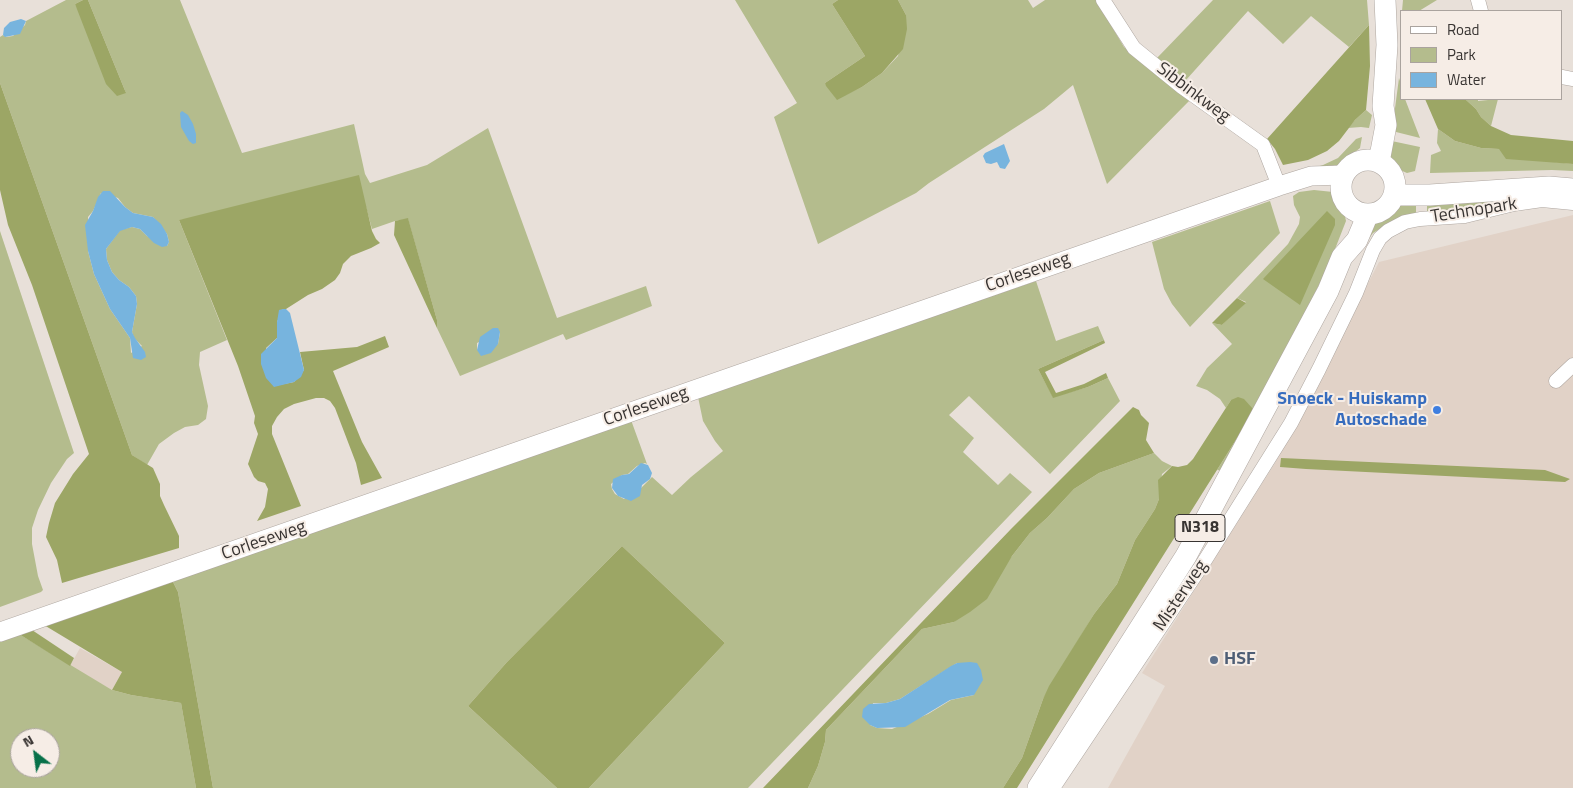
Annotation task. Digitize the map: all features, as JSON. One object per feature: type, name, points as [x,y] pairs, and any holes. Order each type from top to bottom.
[{"type":"main road","points":[[1371,161],[1373,121],[1382,106],[1387,45],[1385,0]]},
{"type":"main road","points":[[1371,161],[1389,170],[1394,188],[1390,202],[1376,212],[1361,211],[1347,203],[1343,196],[1342,182],[1348,168],[1355,163],[1371,161]]},
{"type":"main road","name":"Corleseweg","points":[[0,632],[1286,184],[1311,176],[1342,182]]},
{"type":"main road","points":[[1394,188],[1430,195],[1549,187],[1573,189]]},
{"type":"main road","name":"Misterweg","points":[[1038,788],[1186,556],[1328,291],[1342,257],[1345,236],[1361,211]]},
{"type":"street","name":"Sibbinkweg","points":[[1103,0],[1134,48],[1182,87],[1263,145],[1286,184]]},
{"type":"street","name":"Technopark","points":[[1380,238],[1388,231],[1405,222],[1420,219],[1465,216],[1514,204],[1542,200],[1573,203]]},
{"type":"street","name":"Misterweg","points":[[1053,788],[1202,565],[1291,424],[1356,293],[1373,250],[1380,238]]},
{"type":"street","points":[[1556,381],[1573,365]]},
{"type":"shaded area","points":[[1573,215],[1573,788],[1108,788],[1165,686],[1142,673],[1275,463],[1379,262]]},
{"type":"shaded area","points":[[80,648],[122,672],[112,690],[70,666]]},
{"type":"green space","points":[[66,0],[83,0],[75,4],[126,93],[88,0],[180,0],[242,153],[354,124],[365,174],[370,183],[427,165],[488,128],[557,318],[646,286],[652,306],[566,340],[563,334],[460,376],[437,328],[437,320],[408,219],[395,221],[372,229],[366,207],[179,220],[227,340],[200,352],[199,365],[208,406],[206,419],[198,425],[185,427],[159,444],[147,465],[132,455],[0,83],[0,37],[3,35],[6,37],[13,36],[25,25],[26,21]],"holes":[[[101,193],[118,198],[133,213],[153,217],[167,234],[169,242],[167,246],[147,236],[140,229],[132,227],[120,230],[106,249],[107,260],[112,272],[136,296],[137,304],[132,332],[134,338],[142,346],[131,353],[130,338],[110,309],[94,274],[88,251],[88,217],[93,211]],[[500,332],[498,344],[477,350],[477,343]]]},
{"type":"green space","points":[[88,0],[126,93],[117,96],[106,84],[75,4]]},
{"type":"green space","points":[[735,0],[838,0],[832,4],[865,56],[825,83],[837,99],[862,87],[882,73],[898,56],[906,15],[898,0],[1028,0],[1033,8],[1045,0],[1096,0],[1124,47],[1191,99],[1107,184],[1073,85],[1044,109],[916,193],[818,244],[774,117],[797,103]]},
{"type":"green space","points":[[838,0],[898,0],[906,15],[907,29],[903,49],[882,73],[862,87],[837,100],[825,83],[865,56],[832,4]]},
{"type":"green space","points":[[1213,0],[1367,0],[1369,25],[1349,47],[1311,16],[1283,44],[1248,11],[1186,80],[1157,58]]},
{"type":"green space","points":[[1403,0],[1437,0],[1421,10],[1402,10]]},
{"type":"green space","points":[[1369,25],[1370,66],[1366,110],[1355,120],[1339,141],[1327,151],[1308,160],[1283,165],[1275,149],[1267,139]]},
{"type":"green space","points":[[1399,78],[1400,100],[1405,100],[1420,138],[1392,131]]},
{"type":"green space","points":[[0,83],[132,455],[153,468],[160,484],[160,496],[179,536],[179,548],[62,583],[57,560],[46,537],[55,503],[73,474],[89,454],[32,285],[8,225],[0,190]]},
{"type":"green space","points":[[1425,100],[1466,100],[1491,126],[1511,135],[1573,141],[1573,164],[1506,159],[1499,149],[1481,148],[1455,141],[1438,129]]},
{"type":"green space","points":[[1466,100],[1498,100],[1491,126],[1481,117],[1476,109]]},
{"type":"green space","points":[[1366,110],[1372,115],[1369,128],[1348,128],[1355,120]]},
{"type":"green space","points":[[1438,129],[1455,141],[1481,148],[1499,149],[1545,161],[1573,164],[1573,171],[1430,173],[1431,155],[1441,151],[1437,143]]},
{"type":"green space","points":[[1362,137],[1360,148],[1339,165],[1307,170],[1338,158],[1356,139]]},
{"type":"green space","points":[[1387,140],[1420,147],[1415,171],[1407,173],[1400,170],[1390,158]]},
{"type":"green space","points":[[359,175],[372,231],[380,243],[351,256],[343,264],[335,280],[322,289],[283,309],[277,322],[277,338],[266,348],[274,386],[294,382],[304,370],[300,352],[357,347],[385,336],[389,347],[333,371],[362,442],[382,478],[361,485],[356,463],[335,408],[330,401],[324,398],[316,398],[294,404],[284,409],[277,417],[272,426],[272,434],[301,506],[257,521],[265,507],[268,489],[265,483],[258,481],[254,477],[248,464],[258,434],[254,423],[255,416],[238,366],[179,220]]},
{"type":"green space","points":[[1314,190],[1333,192],[1343,207],[1346,221],[1328,267],[1226,471],[1217,470],[1244,427],[1231,400],[1226,408],[1220,399],[1207,390],[1196,386],[1207,368],[1232,344],[1212,323],[1222,325],[1246,302],[1237,298],[1288,244],[1299,224],[1300,217],[1294,205],[1293,196],[1299,192]]},
{"type":"green space","points":[[1522,195],[1476,207],[1427,213],[1427,201]]},
{"type":"green space","points":[[1270,201],[1280,233],[1190,327],[1172,304],[1164,289],[1152,242]]},
{"type":"green space","points":[[1416,202],[1416,214],[1389,223],[1373,233],[1365,244],[1375,219],[1385,215],[1395,205]]},
{"type":"green space","points":[[1327,211],[1335,219],[1335,225],[1300,305],[1263,279]]},
{"type":"green space","points":[[408,218],[437,320],[437,328],[394,235],[395,221]]},
{"type":"green space","points":[[0,231],[74,453],[67,459],[51,483],[32,528],[32,544],[38,576],[43,590],[0,607]]},
{"type":"green space","points":[[1036,281],[1056,341],[1098,326],[1104,340],[1038,369],[1053,397],[1088,387],[1108,378],[1120,401],[1050,474],[969,396],[949,415],[974,438],[963,452],[998,485],[1010,473],[1032,492],[748,788],[589,788],[725,643],[622,546],[507,662],[468,706],[557,788],[213,788],[178,592],[172,580],[631,420],[647,464],[637,466],[628,474],[622,475],[611,484],[612,489],[615,494],[624,499],[641,488],[652,477],[672,495],[723,451],[703,421],[698,397]]},
{"type":"green space","points":[[1237,298],[1246,303],[1222,325],[1212,323]]},
{"type":"green space","points":[[1104,340],[1105,343],[1045,372],[1056,393],[1084,384],[1106,373],[1108,378],[1088,387],[1053,398],[1038,369]]},
{"type":"green space","points":[[1238,397],[1244,399],[1253,409],[1244,427],[1017,788],[1003,788],[1022,758],[1049,686],[1094,614],[1117,584],[1135,540],[1155,509],[1159,499],[1158,480],[1172,466],[1187,465],[1193,459],[1231,400]]},
{"type":"green space","points":[[1133,407],[1139,410],[1149,423],[1146,440],[1154,453],[1099,473],[1074,489],[1030,533],[1012,556],[987,599],[954,622],[922,629],[826,730],[825,742],[818,766],[808,788],[763,788],[1011,529]]},
{"type":"green space","points":[[1154,453],[1162,461],[1172,466],[1162,474],[1159,499],[1155,509],[1135,540],[1117,584],[1094,614],[1043,699],[1022,758],[1003,788],[808,788],[818,766],[825,742],[826,730],[922,629],[954,622],[1030,533],[1074,489],[1099,473]],"holes":[[[957,663],[974,695],[951,700],[928,714],[892,729],[877,728],[870,725],[873,703],[886,703],[900,699]]]},
{"type":"green space","points":[[1281,458],[1545,470],[1570,479],[1565,482],[1306,469],[1280,467]]},
{"type":"green space","points":[[622,546],[725,643],[589,788],[557,788],[468,706],[507,662]]},
{"type":"green space","points":[[172,580],[178,592],[213,788],[196,788],[181,703],[112,690],[122,672],[44,625]]},
{"type":"green space","points":[[32,630],[74,658],[70,666],[19,634]]},
{"type":"green space","points":[[19,634],[112,690],[181,703],[196,788],[0,788],[0,641]]},
{"type":"water","points":[[21,19],[26,21],[20,34],[5,37],[3,35],[4,28],[10,22]]},
{"type":"water","points":[[182,111],[188,115],[193,124],[196,143],[193,144],[189,141],[181,127],[180,113]]},
{"type":"water","points":[[1004,144],[1010,161],[1005,169],[1000,168],[997,162],[986,163],[983,156],[985,153]]},
{"type":"water","points":[[103,191],[110,191],[133,213],[153,217],[161,224],[169,242],[167,246],[162,247],[154,243],[140,229],[132,227],[120,231],[106,249],[107,260],[112,272],[136,296],[137,304],[132,332],[145,352],[146,357],[141,360],[133,358],[130,338],[110,309],[94,274],[88,251],[85,225],[98,197]]},
{"type":"water","points":[[283,309],[290,313],[304,370],[301,377],[294,382],[274,387],[266,378],[261,364],[261,354],[277,338],[279,310]]},
{"type":"water","points":[[493,328],[498,328],[500,332],[498,344],[491,353],[481,356],[477,350],[480,337]]},
{"type":"water","points":[[641,463],[648,465],[652,473],[650,479],[642,485],[640,496],[631,501],[618,496],[612,488],[613,479],[629,474]]},
{"type":"water","points":[[957,663],[977,663],[983,680],[974,695],[950,700],[905,727],[877,728],[870,725],[862,717],[863,709],[869,704],[886,703],[900,699],[951,666]]},
{"type":"place","name":"Snoeck - Huiskamp Autoschade","points":[[1437,410]]},
{"type":"place","name":"HSF","points":[[1214,660]]}]
